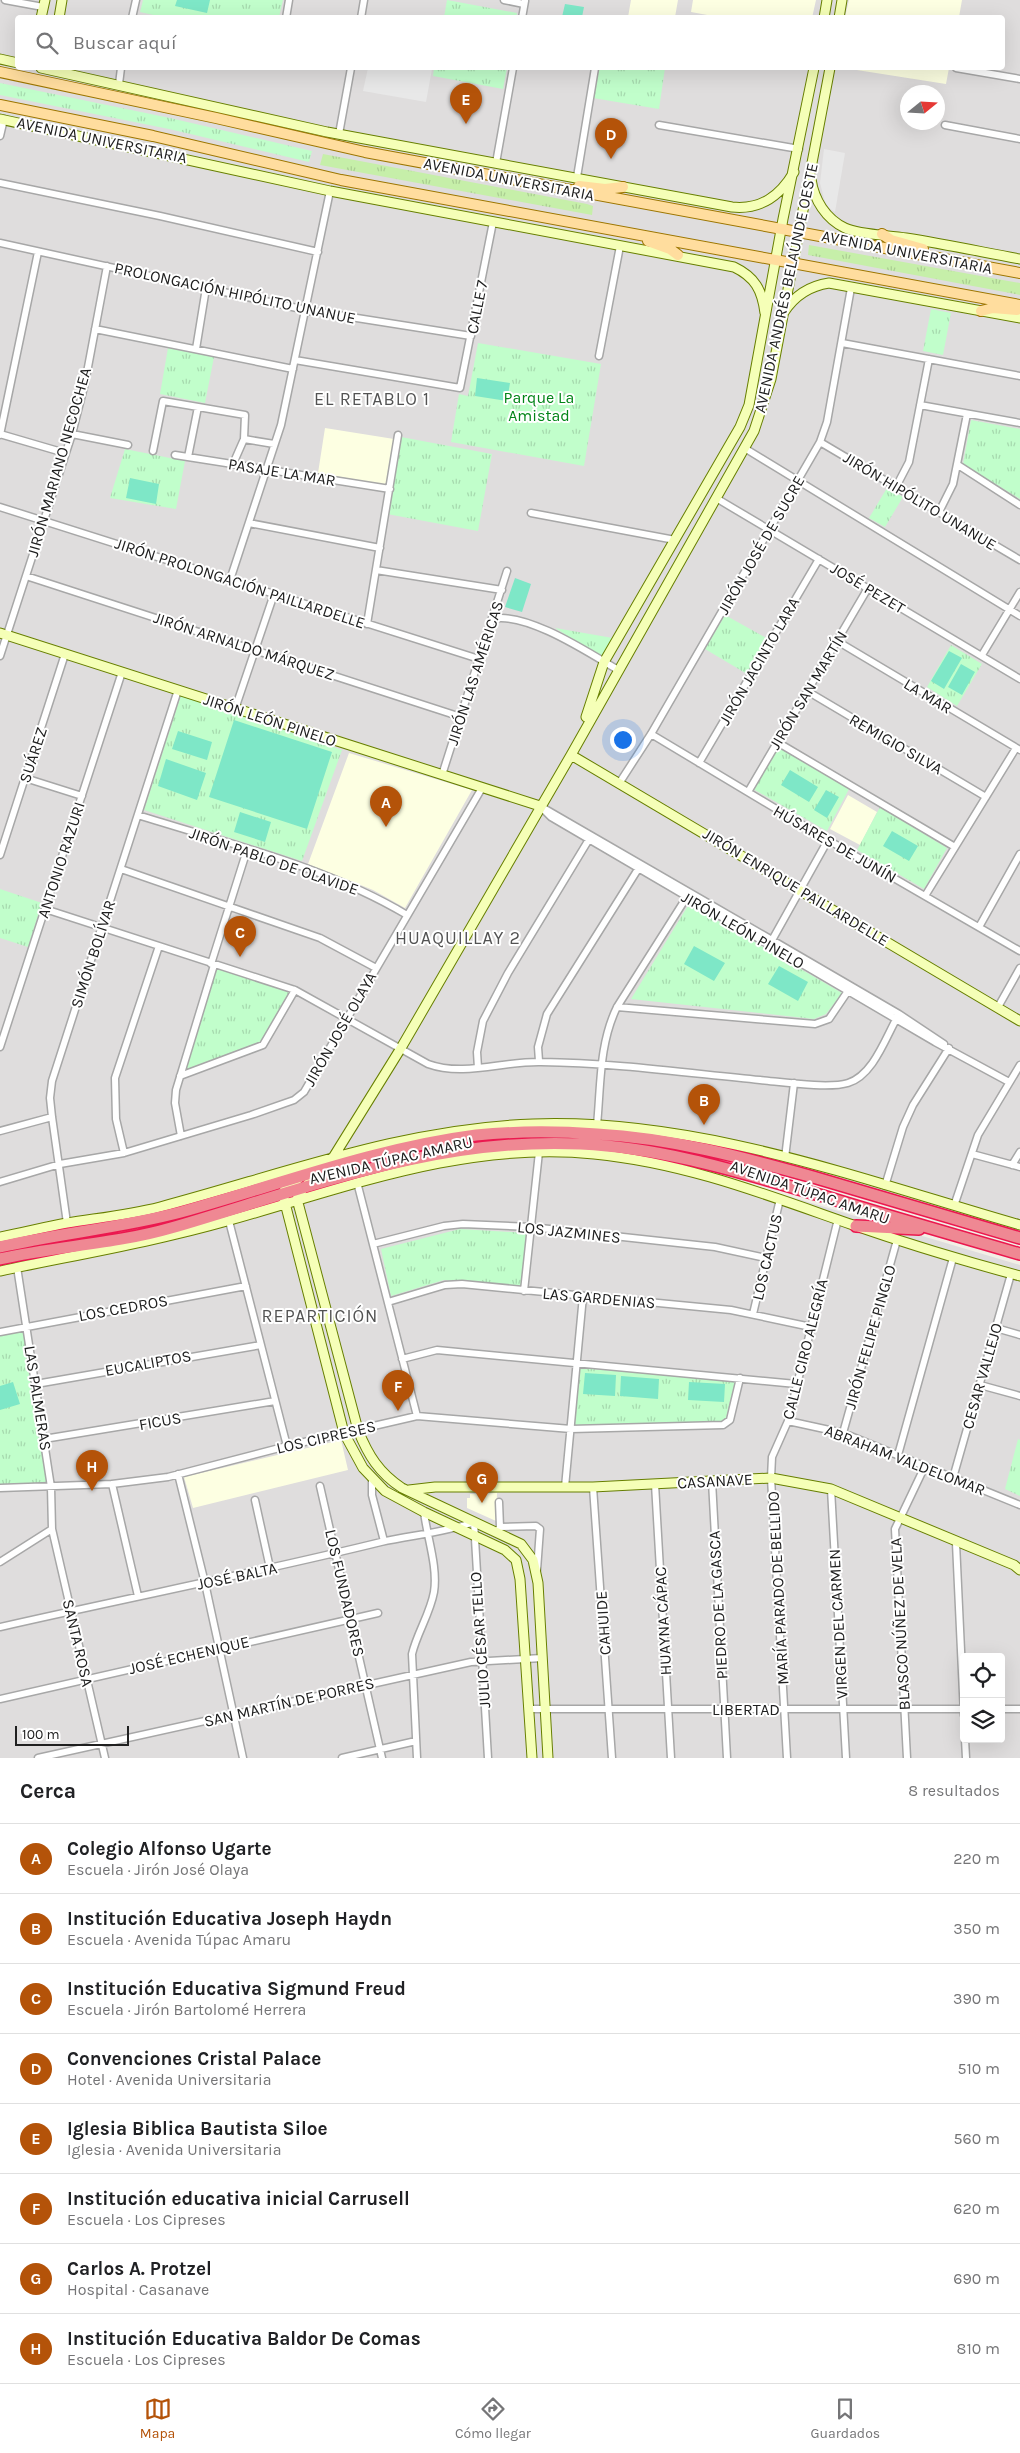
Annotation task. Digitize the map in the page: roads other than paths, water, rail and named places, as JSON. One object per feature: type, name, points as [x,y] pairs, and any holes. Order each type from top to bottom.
[{"type":"highway","name":"AVENIDA TÚPAC AMARU","points":[[0,1259],[168,1229],[284,1198],[321,1165],[477,1135],[528,1132],[617,1135],[677,1142],[739,1156],[1020,1238]]},
{"type":"highway","name":"AVENIDA TÚPAC AMARU","points":[[0,1247],[143,1221],[304,1180],[355,1172],[474,1147],[530,1143],[596,1144],[664,1153],[706,1162],[1020,1254]]},
{"type":"highway","points":[[856,1226],[939,1230]]},
{"type":"main road","name":"AVENIDA UNIVERSITARIA","points":[[0,72],[216,118],[357,151],[1020,273]]},
{"type":"main road","name":"AVENIDA UNIVERSITARIA","points":[[0,104],[153,136],[341,180],[1020,305]]},
{"type":"main road","points":[[554,188],[567,185],[605,189],[623,187]]},
{"type":"main road","points":[[629,233],[670,249],[678,255]]},
{"type":"main road","points":[[882,234],[891,240],[924,249],[934,257]]},
{"type":"main road","points":[[981,311],[993,308],[1020,310]]},
{"type":"street","points":[[5,0],[44,4]]},
{"type":"street","points":[[60,15],[62,0]]},
{"type":"street","points":[[132,15],[136,0]]},
{"type":"street","points":[[286,15],[289,0]]},
{"type":"street","points":[[362,15],[364,0]]},
{"type":"street","points":[[504,0],[525,2],[523,15]]},
{"type":"street","points":[[824,15],[827,0]]},
{"type":"street","points":[[840,15],[842,0]]},
{"type":"street","points":[[0,59],[15,62]]},
{"type":"street","name":"AVENIDA UNIVERSITARIA","points":[[55,70],[339,134],[741,208],[758,205],[777,195],[794,172]]},
{"type":"street","points":[[119,84],[121,70]]},
{"type":"street","points":[[339,134],[351,70]]},
{"type":"street","points":[[496,163],[513,70]]},
{"type":"street","points":[[577,177],[596,70]]},
{"type":"street","name":"AVENIDA ANDRÉS BELAÚNDE OESTE","points":[[582,733],[604,662],[740,426],[749,405],[781,228],[802,135],[814,70]]},
{"type":"street","name":"AVENIDA ANDRÉS BELAÚNDE OESTE","points":[[321,1165],[334,1156],[401,1048],[571,755],[716,498],[746,449],[763,409],[770,379],[797,231],[830,70]]},
{"type":"street","points":[[969,70],[1020,78]]},
{"type":"street","points":[[806,114],[813,118],[821,117]]},
{"type":"street","points":[[0,136],[2,119]]},
{"type":"street","name":"AVENIDA UNIVERSITARIA","points":[[2,119],[330,191],[734,267],[744,272],[760,288],[765,313]]},
{"type":"street","points":[[659,125],[799,148]]},
{"type":"street","points":[[945,125],[1020,139]]},
{"type":"street","points":[[802,135],[810,135],[817,139]]},
{"type":"street","name":"AVENIDA UNIVERSITARIA","points":[[810,174],[814,193],[824,210],[832,219],[848,229],[1020,259]]},
{"type":"street","points":[[0,183],[168,217],[318,252]]},
{"type":"street","points":[[230,580],[274,444],[295,360],[330,191]]},
{"type":"street","name":"CALLE 7","points":[[295,360],[457,389],[461,386],[493,222]]},
{"type":"street","name":"PROLONGACIÓN HIPÓLITO UNANUE","points":[[0,243],[306,310],[471,336]]},
{"type":"street","points":[[599,356],[620,246]]},
{"type":"street","points":[[38,252],[0,435],[65,453]]},
{"type":"street","name":"JIRÓN MARIANO NECOCHEA","points":[[0,656],[3,634],[26,576],[72,434],[85,383],[107,266]]},
{"type":"street","points":[[782,317],[796,297],[812,287],[829,283],[1020,318]]},
{"type":"street","points":[[196,349],[206,288]]},
{"type":"street","name":"JIRÓN JOSÉ DE SUCRE","points":[[620,782],[652,734],[799,482],[820,442],[827,422],[851,288]]},
{"type":"street","points":[[95,329],[293,369]]},
{"type":"street","points":[[842,343],[1020,376]]},
{"type":"street","points":[[758,356],[774,359]]},
{"type":"street","points":[[896,487],[908,462],[929,359]]},
{"type":"street","points":[[754,377],[770,379]]},
{"type":"street","points":[[153,451],[163,401],[245,414],[244,439],[233,464]]},
{"type":"street","points":[[920,405],[1020,424]]},
{"type":"street","points":[[188,457],[198,407]]},
{"type":"street","points":[[939,512],[953,484],[968,414]]},
{"type":"street","points":[[72,434],[128,446]]},
{"type":"street","points":[[367,624],[398,435]]},
{"type":"street","points":[[244,439],[274,444]]},
{"type":"street","name":"JIRÓN HIPÓLITO UNANUE","points":[[820,442],[1020,560]]},
{"type":"street","points":[[746,449],[1020,616]]},
{"type":"street","name":"PASAJE LA MAR","points":[[174,455],[390,489]]},
{"type":"street","points":[[958,466],[1020,504]]},
{"type":"street","name":"JOSÉ PEZET","points":[[716,498],[1020,679]]},
{"type":"street","name":"JIRÓN PROLONGACIÓN PAILLARDELLE","points":[[0,506],[479,659]]},
{"type":"street","points":[[531,513],[675,540]]},
{"type":"street","points":[[249,523],[380,548]]},
{"type":"street","name":"JIRÓN JACINTO LARA","points":[[699,763],[819,559]]},
{"type":"street","points":[[376,570],[502,590]]},
{"type":"street","name":"JIRÓN LAS AMÉRICAS","points":[[442,775],[508,571]]},
{"type":"street","name":"JIRÓN ARNALDO MÁRQUEZ","points":[[26,576],[461,716]]},
{"type":"street","name":"JIRÓN SAN MARTÍN","points":[[748,792],[868,588]]},
{"type":"street","points":[[982,655],[1020,592]]},
{"type":"street","points":[[235,708],[274,594]]},
{"type":"street","points":[[492,619],[502,617],[528,623],[618,670]]},
{"type":"street","name":"JIRÓN LEÓN PINELO","points":[[3,634],[442,775],[480,792],[540,806],[849,989],[935,1036],[949,1048],[1009,1082]]},
{"type":"street","name":"LA MAR","points":[[837,641],[1018,749]]},
{"type":"street","name":"SUÁREZ","points":[[0,855],[65,654]]},
{"type":"street","name":"ANTONIO RAZURI","points":[[0,1047],[122,672]]},
{"type":"street","name":"SIMÓN BOLÍVAR","points":[[67,1223],[52,1117],[52,1081],[178,690]]},
{"type":"street","name":"REMIGIO SILVA","points":[[807,691],[986,797]]},
{"type":"street","name":"HÚSARES DE JUNÍN","points":[[652,734],[828,840],[1020,951]]},
{"type":"street","points":[[777,742],[955,847]]},
{"type":"street","points":[[925,896],[1018,749]]},
{"type":"street","name":"JIRÓN ENRIQUE PAILLARDELLE","points":[[571,755],[620,782],[1020,1021]]},
{"type":"street","points":[[25,778],[82,796]]},
{"type":"street","name":"JIRÓN JOSÉ OLAYA","points":[[0,1182],[60,1164],[124,1153],[294,1100],[304,1092],[480,792]]},
{"type":"street","name":"JIRÓN PABLO DE OLAVIDE","points":[[138,815],[324,874],[372,895],[407,915]]},
{"type":"street","points":[[478,1068],[478,1035],[483,1021],[508,972],[591,837]]},
{"type":"street","points":[[771,943],[828,840]]},
{"type":"street","points":[[181,1136],[175,1103],[176,1090],[247,850]]},
{"type":"street","points":[[979,927],[1020,854]]},
{"type":"street","points":[[538,1062],[539,1039],[547,1014],[640,866]]},
{"type":"street","points":[[121,869],[320,938],[376,968]]},
{"type":"street","points":[[597,1125],[603,1045],[609,1024],[617,1007],[689,895]]},
{"type":"street","points":[[45,909],[295,990],[428,1064],[439,1068],[478,1068],[538,1062],[794,1083],[847,1083],[861,1075],[872,1063],[897,1016]]},
{"type":"street","points":[[124,1153],[116,1119],[115,1078],[159,946]]},
{"type":"street","points":[[998,1007],[1020,968]]},
{"type":"street","points":[[617,1007],[815,1024],[828,1019],[849,989]]},
{"type":"street","points":[[180,1076],[263,1045],[295,990]]},
{"type":"street","points":[[885,1186],[903,1127],[913,1105],[949,1048]]},
{"type":"street","points":[[954,1206],[983,1124],[1020,1066]]},
{"type":"street","points":[[785,1158],[794,1083]]},
{"type":"street","points":[[0,1131],[52,1117]]},
{"type":"street","name":"AVENIDA TÚPAC AMARU","points":[[334,1156],[411,1138],[480,1128],[534,1124],[597,1125],[666,1132],[744,1146],[1020,1225]]},
{"type":"street","name":"AVENIDA ANDRÉS BELAÚNDE OESTE","points":[[321,1165],[353,1128]]},
{"type":"street","points":[[524,1291],[539,1152]]},
{"type":"street","name":"AVENIDA TÚPAC AMARU","points":[[0,1271],[139,1244],[229,1221],[284,1198],[297,1199],[418,1167],[480,1155],[539,1152],[592,1154],[654,1162],[711,1175],[897,1240],[1015,1275]]},
{"type":"street","points":[[1012,1165],[1020,1152]]},
{"type":"street","points":[[972,1154],[1020,1167]]},
{"type":"street","name":"AVENIDA TÚPAC AMARU","points":[[0,1238],[67,1223],[137,1213],[321,1165]]},
{"type":"street","points":[[304,1180],[297,1199],[358,1430],[374,1465],[387,1479],[407,1490],[474,1522],[499,1529],[528,1551],[537,1573]]},
{"type":"street","points":[[357,1182],[417,1416]]},
{"type":"street","points":[[284,1198],[344,1433],[352,1451],[372,1479],[396,1498],[505,1550],[516,1560],[520,1579],[532,1758]]},
{"type":"street","name":"LOS CACTUS","points":[[753,1314],[780,1199]]},
{"type":"street","name":"CALLE CIRO ALEGRÍA","points":[[771,1478],[772,1457],[788,1420],[838,1219]]},
{"type":"street","points":[[229,1221],[287,1446]]},
{"type":"street","name":"LOS JAZMINES","points":[[373,1244],[453,1224],[531,1227],[715,1247],[766,1258]]},
{"type":"street","name":"JIRÓN FELIPE PINGLO","points":[[843,1433],[897,1240]]},
{"type":"street","points":[[898,1455],[953,1258]]},
{"type":"street","name":"LAS PALMERAS","points":[[17,1267],[51,1487],[52,1529]]},
{"type":"street","name":"CESAR VALLEJO","points":[[953,1478],[996,1328],[1015,1275]]},
{"type":"street","name":"LAS GARDENIAS","points":[[388,1302],[452,1284],[731,1310],[811,1327]]},
{"type":"street","name":"LOS CEDROS","points":[[0,1332],[27,1325],[246,1286]]},
{"type":"street","points":[[565,1487],[583,1296]]},
{"type":"street","points":[[996,1328],[1020,1335]]},
{"type":"street","name":"EUCALIPTOS","points":[[36,1384],[261,1345]]},
{"type":"street","points":[[402,1359],[437,1350],[796,1384]]},
{"type":"street","name":"LOS CIPRESES","points":[[0,1488],[112,1484],[178,1474],[287,1446],[417,1416],[571,1430],[723,1426],[730,1420],[740,1378]]},
{"type":"street","points":[[980,1385],[1020,1396]]},
{"type":"street","name":"FICUS","points":[[44,1439],[275,1401]]},
{"type":"street","name":"ABRAHAM VALDELOMAR","points":[[788,1420],[843,1433],[1020,1505]]},
{"type":"street","name":"BLASCO NÚÑEZ DE VELA","points":[[907,1758],[906,1709],[895,1529],[898,1518],[925,1466]]},
{"type":"street","points":[[178,1474],[205,1583],[243,1758]]},
{"type":"street","name":"CASANAVE","points":[[407,1490],[435,1488],[593,1488],[771,1478],[831,1489],[956,1543],[1014,1565],[1020,1570]]},
{"type":"street","name":"MARÍA PARADO DE BELLIDO","points":[[771,1478],[787,1758]]},
{"type":"street","points":[[372,1479],[372,1495],[384,1542]]},
{"type":"street","name":"PIEDRO DE LA GASCA","points":[[712,1481],[727,1758]]},
{"type":"street","points":[[112,1484],[138,1596]]},
{"type":"street","name":"HUAYNA CÁPAC","points":[[655,1484],[671,1758]]},
{"type":"street","name":"LOS FUNDADORES","points":[[320,1486],[382,1758]]},
{"type":"street","name":"CAHUIDE","points":[[593,1488],[612,1758]]},
{"type":"street","name":"VIRGEN DEL CARMEN","points":[[831,1489],[846,1758]]},
{"type":"street","points":[[396,1498],[407,1490]]},
{"type":"street","points":[[255,1500],[270,1568]]},
{"type":"street","points":[[499,1529],[500,1502]]},
{"type":"street","points":[[417,1758],[412,1654],[416,1638],[434,1592],[435,1576],[424,1512]]},
{"type":"street","name":"JOSÉ BALTA","points":[[0,1627],[384,1542],[427,1535],[474,1522]]},
{"type":"street","name":"JULIO CÉSAR TELLO","points":[[474,1522],[488,1758]]},
{"type":"street","points":[[499,1529],[536,1526],[540,1529],[537,1573],[548,1758]]},
{"type":"street","points":[[0,1562],[52,1529]]},
{"type":"street","name":"SANTA ROSA","points":[[52,1529],[105,1758]]},
{"type":"street","points":[[956,1543],[963,1698]]},
{"type":"street","name":"JOSÉ ECHENIQUE","points":[[0,1699],[378,1613]]},
{"type":"street","name":"SAN MARTÍN DE PORRES","points":[[38,1758],[102,1745],[233,1713],[471,1662],[542,1658]]},
{"type":"street","name":"LIBERTAD","points":[[529,1709],[960,1709]]},
{"type":"street","points":[[1005,1709],[1020,1709]]},
{"type":"street","points":[[342,1758],[416,1741]]},
{"type":"street","points":[[965,1743],[966,1758]]},
{"type":"place","name":"Iglesia Biblica Bautista Siloe","points":[[466,124]]},
{"type":"place","name":"Convenciones Cristal Palace","points":[[611,159]]},
{"type":"place","name":"Colegio Alfonso Ugarte","points":[[386,827]]},
{"type":"place","name":"Institución Educativa Sigmund Freud","points":[[240,957]]},
{"type":"place","name":"Institución Educativa Joseph Haydn","points":[[704,1125]]},
{"type":"place","name":"Institución educativa inicial Carrusell","points":[[398,1411]]},
{"type":"place","name":"Institución Educativa Baldor De Comas","points":[[92,1491]]},
{"type":"place","name":"Carlos A. Protzel","points":[[482,1503]]},
{"type":"district","name":"EL RETABLO 1","points":[[372,399]]},
{"type":"district","name":"HUAQUILLAY 2","points":[[458,938]]},
{"type":"district","name":"REPARTICIÓN","points":[[320,1316]]},
{"type":"park label","name":"Parque La Amistad","points":[[539,406]]}]
